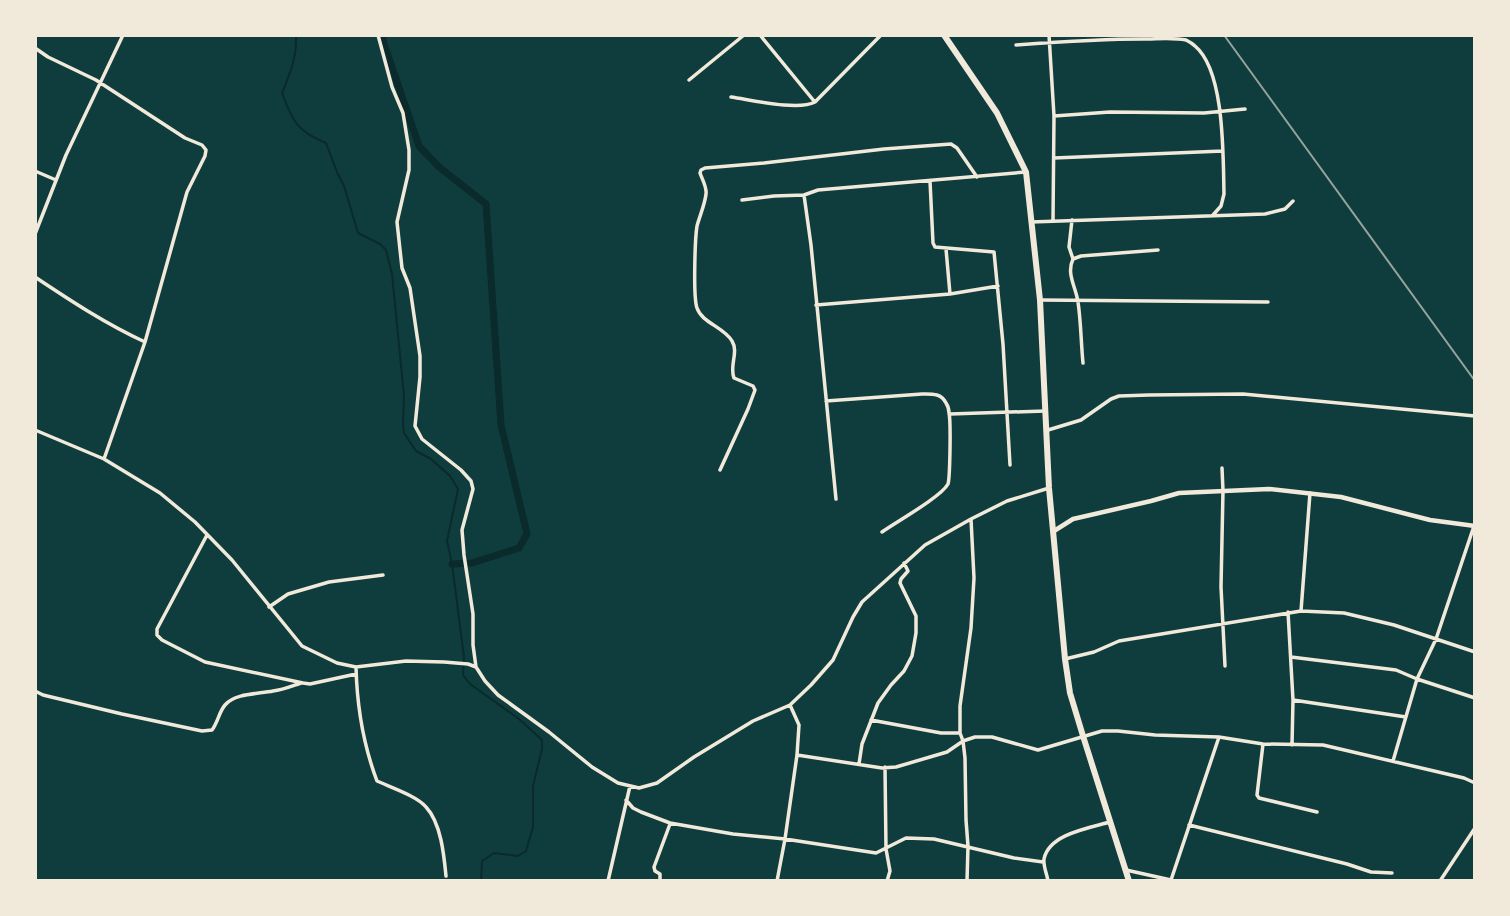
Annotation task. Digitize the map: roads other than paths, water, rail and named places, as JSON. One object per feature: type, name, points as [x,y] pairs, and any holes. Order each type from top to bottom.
[{"type":"highway","points":[[944,35],[996,113],[1026,172],[1040,300],[1049,488],[1065,659],[1070,693],[1129,881]]},
{"type":"street","points":[[35,234],[66,155],[123,35]]},
{"type":"street","points":[[378,35],[392,87],[403,113],[409,150],[409,170],[397,222],[402,268],[410,288],[420,356],[415,426],[422,439],[461,470],[471,481],[473,489],[462,530],[473,614],[476,667],[498,695],[592,767],[618,783],[630,786],[639,788],[657,783],[753,720],[790,705],[833,660],[862,602],[925,545],[1007,501],[1049,488]]},
{"type":"street","points":[[689,80],[744,35]]},
{"type":"street","points":[[760,35],[814,102]]},
{"type":"street","points":[[731,97],[808,106],[881,35]]},
{"type":"street","points":[[1049,35],[1054,116],[1053,221]]},
{"type":"street","points":[[1016,45],[1114,39],[1175,39],[1188,41],[1196,46],[1206,57],[1214,75],[1223,150],[1223,202],[1213,215]]},
{"type":"street","points":[[35,48],[100,83],[206,150],[187,192],[145,342],[104,459]]},
{"type":"street","points":[[1054,116],[1245,109]]},
{"type":"street","points":[[720,470],[755,390],[753,386],[734,378],[731,368],[735,348],[733,342],[697,308],[697,229],[706,193],[701,170],[951,144],[957,148],[977,177]]},
{"type":"street","points":[[1053,159],[1223,150]]},
{"type":"street","points":[[35,171],[56,180]]},
{"type":"street","points":[[742,200],[804,195],[818,190],[1026,172]]},
{"type":"street","points":[[930,181],[935,247],[994,252],[1010,465]]},
{"type":"street","points":[[804,195],[836,499]]},
{"type":"street","points":[[1031,222],[1265,214],[1285,209],[1293,201]]},
{"type":"street","points":[[1072,220],[1069,247],[1073,259]]},
{"type":"street","points":[[946,249],[950,294]]},
{"type":"street","points":[[1083,363],[1078,301],[1071,276],[1070,265],[1073,259],[1081,256],[1158,250]]},
{"type":"street","points":[[35,277],[85,310],[145,342]]},
{"type":"street","points":[[816,305],[950,294],[998,286]]},
{"type":"street","points":[[1040,300],[1268,302]]},
{"type":"street","points":[[826,401],[934,394],[946,401],[950,414],[950,470],[947,485],[882,532]]},
{"type":"street","points":[[1046,431],[1081,420],[1119,396],[1243,394],[1475,416]]},
{"type":"street","points":[[950,414],[1045,411]]},
{"type":"street","points":[[35,430],[104,459],[160,493],[195,522],[232,561],[302,646],[337,663],[356,667],[406,661],[468,664],[476,667]]},
{"type":"street","points":[[1222,468],[1221,587],[1225,666]]},
{"type":"street","points":[[1054,531],[1073,519],[1179,493],[1269,489],[1340,497],[1430,520],[1475,525],[1436,639],[1417,680],[1392,761]]},
{"type":"street","points":[[1301,611],[1310,493]]},
{"type":"street","points":[[968,881],[965,758],[960,706],[971,628],[974,578],[971,519]]},
{"type":"street","points":[[207,535],[157,629],[157,635],[162,640],[205,662],[303,683],[310,684],[356,674]]},
{"type":"street","points":[[859,764],[862,744],[878,703],[904,671],[912,656],[916,616],[900,583],[908,571],[904,563]]},
{"type":"street","points":[[269,607],[288,594],[329,582],[383,575]]},
{"type":"street","points":[[1065,659],[1094,652],[1119,641],[1301,611],[1344,613],[1394,625],[1475,652]]},
{"type":"street","points":[[1288,612],[1293,700],[1292,745]]},
{"type":"street","points":[[1291,657],[1396,670],[1417,680],[1475,698]]},
{"type":"street","points":[[356,667],[357,694],[367,754],[377,781],[426,806],[433,817],[443,847],[446,876]]},
{"type":"street","points":[[35,691],[122,714],[212,730],[227,702],[303,683]]},
{"type":"street","points":[[1293,700],[1406,718]]},
{"type":"street","points":[[777,881],[797,755],[799,725],[790,705]]},
{"type":"street","points":[[871,720],[941,733],[961,733]]},
{"type":"street","points":[[797,755],[885,768],[947,752],[963,741],[975,737],[992,737],[1038,750],[1110,731],[1219,737],[1263,744],[1323,745],[1464,778],[1475,783]]},
{"type":"street","points":[[1126,870],[1172,881],[1219,737]]},
{"type":"street","points":[[1263,744],[1257,795],[1259,798],[1317,811]]},
{"type":"street","points":[[885,768],[886,849],[890,871],[887,881]]},
{"type":"street","points":[[608,881],[630,786]]},
{"type":"street","points":[[626,800],[633,808],[670,823],[733,834],[876,853],[906,838],[934,839],[1014,858],[1044,862]]},
{"type":"street","points":[[1048,881],[1044,862],[1048,848],[1056,840],[1110,822]]},
{"type":"street","points":[[660,881],[660,874],[654,867],[670,823]]},
{"type":"street","points":[[1189,825],[1371,872],[1392,873]]},
{"type":"street","points":[[1440,881],[1475,828]]},
{"type":"waterway","points":[[296,35],[294,58],[282,93],[289,111],[302,130],[326,143],[344,186],[358,233],[386,250],[392,274],[404,396],[404,433],[416,451],[431,459],[450,476],[458,489],[447,541],[464,657],[463,675],[470,684],[519,719],[542,740],[533,786],[533,827],[526,851],[518,856],[494,853],[482,861],[481,881]]},
{"type":"waterway","points":[[383,35],[419,146],[439,167],[486,204],[501,425],[527,534],[519,548],[472,563],[452,564]]},
{"type":"railway","points":[[1224,35],[1475,381]]}]
